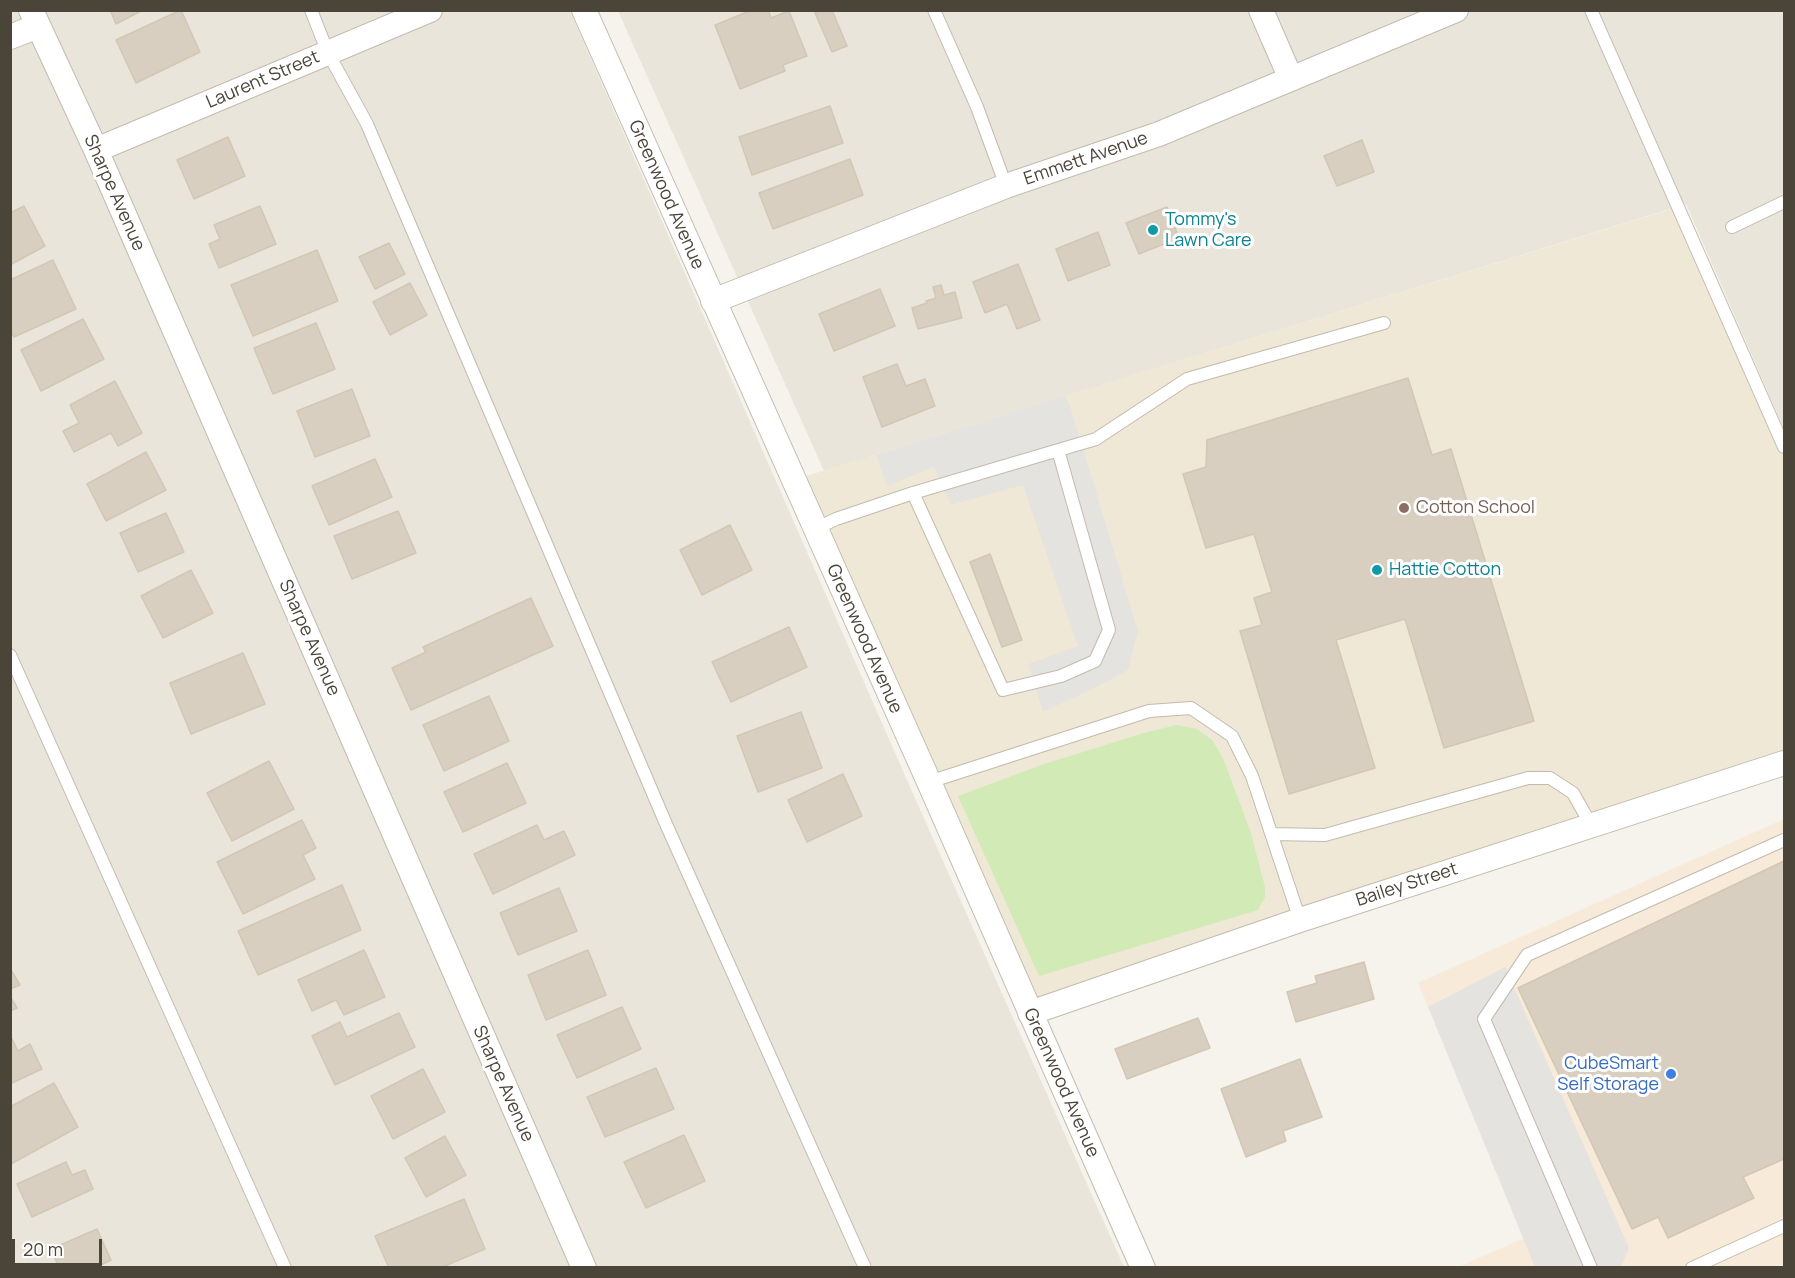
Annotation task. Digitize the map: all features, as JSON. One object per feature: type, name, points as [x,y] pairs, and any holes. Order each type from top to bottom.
[{"type":"street","name":"Laurent Street","points":[[96,150],[430,10]]},
{"type":"street","name":"Greenwood Avenue","points":[[584,10],[1143,1268]]},
{"type":"street","points":[[1261,10],[1291,79]]},
{"type":"street","name":"Emmett Avenue","points":[[713,301],[1006,186],[1159,134],[1456,10]]},
{"type":"street","points":[[10,38],[35,18]]},
{"type":"street","name":"Sharpe Avenue","points":[[35,18],[96,150],[584,1268]]},
{"type":"street","name":"Bailey Street","points":[[1030,1013],[1300,920],[1785,762]]},
{"type":"lane","points":[[311,10],[328,53],[367,124],[666,824],[865,1268]]},
{"type":"lane","points":[[934,10],[977,107],[1006,186]]},
{"type":"lane","points":[[1592,10],[1785,447]]},
{"type":"lane","points":[[1732,227],[1785,202]]},
{"type":"lane","points":[[814,529],[836,519],[913,493],[1096,439],[1187,379],[1384,323]]},
{"type":"lane","points":[[913,493],[1003,690],[1061,676],[1095,661],[1109,630],[1058,450]]},
{"type":"lane","points":[[10,655],[285,1268]]},
{"type":"lane","points":[[929,782],[1149,711],[1191,708],[1232,736],[1252,776],[1300,920]]},
{"type":"lane","points":[[1272,834],[1325,835],[1528,778],[1550,778],[1572,793],[1591,825]]},
{"type":"lane","points":[[1591,1268],[1484,1019],[1527,955],[1785,840]]},
{"type":"lane","points":[[1692,1268],[1785,1226]]},
{"type":"shaded area","points":[[10,11],[570,11],[910,787],[1124,1267],[11,1267]]},
{"type":"shaded area","points":[[618,11],[1784,11],[1784,429],[1686,204],[824,471]]},
{"type":"shaded area","points":[[1678,207],[1784,447],[1784,763],[1030,1013],[793,480]]},
{"type":"shaded area","points":[[1065,396],[1070,406],[1138,631],[1128,670],[1043,712],[1028,664],[1078,646],[1023,485],[951,505],[934,467],[887,486],[876,455]]},
{"type":"shaded area","points":[[1784,819],[1784,1267],[1458,1267],[1527,1237],[1418,983]]},
{"type":"shaded area","points":[[1505,967],[1629,1248],[1621,1267],[1535,1267],[1428,1007]]},
{"type":"green space","points":[[1177,725],[1197,729],[1212,740],[1223,758],[1250,830],[1265,887],[1265,897],[1258,910],[1039,976],[958,796],[1041,765]]},
{"type":"building","points":[[110,10],[143,10],[116,24]]},
{"type":"building","points":[[181,10],[200,52],[136,83],[116,40]]},
{"type":"building","points":[[752,10],[768,10],[771,18],[789,11],[807,56],[783,65],[785,71],[740,89],[715,25]]},
{"type":"building","points":[[820,10],[832,10],[847,46],[832,52],[815,13]]},
{"type":"building","points":[[830,106],[843,143],[752,175],[739,137]]},
{"type":"building","points":[[228,137],[245,176],[194,199],[177,160]]},
{"type":"building","points":[[1362,140],[1374,172],[1337,186],[1324,156]]},
{"type":"building","points":[[850,159],[863,195],[773,229],[759,193]]},
{"type":"building","points":[[24,206],[45,246],[10,265],[10,213]]},
{"type":"building","points":[[260,206],[276,244],[219,268],[209,244],[220,239],[214,225]]},
{"type":"building","name":"Tommy's Lawn Care","points":[[1167,207],[1179,238],[1139,254],[1126,223]]},
{"type":"building","points":[[1098,232],[1110,265],[1068,281],[1056,249]]},
{"type":"building","points":[[389,243],[405,274],[375,289],[359,257]]},
{"type":"building","points":[[317,250],[338,301],[253,336],[231,285]]},
{"type":"building","points":[[53,260],[76,309],[14,337],[10,330],[10,280]]},
{"type":"building","points":[[1018,264],[1040,320],[1017,329],[1007,304],[985,313],[973,282]]},
{"type":"building","points":[[410,283],[427,315],[390,335],[373,302]]},
{"type":"building","points":[[941,285],[944,295],[955,292],[962,318],[918,329],[912,308],[936,298],[933,287]]},
{"type":"building","points":[[880,289],[895,326],[834,351],[819,314]]},
{"type":"building","points":[[83,319],[104,359],[41,391],[21,350]]},
{"type":"building","points":[[316,323],[335,369],[273,394],[254,348]]},
{"type":"building","points":[[897,364],[906,386],[925,379],[935,406],[882,427],[863,377]]},
{"type":"building","name":"Hattie Cotton","points":[[1408,378],[1432,455],[1451,449],[1534,721],[1444,748],[1405,619],[1336,640],[1375,768],[1289,794],[1240,631],[1262,625],[1254,598],[1272,592],[1254,534],[1206,548],[1183,474],[1206,467],[1207,440]]},
{"type":"building","points":[[115,381],[142,433],[118,446],[111,433],[74,452],[63,431],[79,423],[70,405]]},
{"type":"building","points":[[352,389],[370,436],[315,457],[297,411]]},
{"type":"building","points":[[146,452],[166,490],[106,521],[87,484]]},
{"type":"building","points":[[375,459],[392,497],[329,525],[312,486]]},
{"type":"building","points":[[398,511],[416,553],[352,579],[334,536]]},
{"type":"building","points":[[166,513],[184,552],[138,572],[120,533]]},
{"type":"building","points":[[730,525],[752,570],[702,595],[680,550]]},
{"type":"building","points":[[990,554],[1022,640],[1002,647],[970,562]]},
{"type":"building","points":[[191,570],[213,613],[163,638],[141,596]]},
{"type":"building","points":[[531,598],[553,646],[411,710],[392,668],[426,652],[423,647]]},
{"type":"building","points":[[789,627],[807,667],[731,702],[712,662]]},
{"type":"building","points":[[243,653],[265,704],[191,734],[170,683]]},
{"type":"building","points":[[489,696],[509,741],[444,771],[423,725]]},
{"type":"building","points":[[801,712],[822,768],[758,792],[737,736]]},
{"type":"building","points":[[269,761],[294,809],[232,841],[207,793]]},
{"type":"building","points":[[507,763],[526,803],[463,832],[444,792]]},
{"type":"building","points":[[843,774],[862,816],[807,842],[788,800]]},
{"type":"building","points":[[302,820],[316,848],[303,855],[315,879],[243,914],[217,862]]},
{"type":"building","points":[[537,825],[544,840],[564,831],[575,855],[493,894],[474,854]]},
{"type":"building","name":"CubeSmart Self Storage","points":[[1784,861],[1784,1159],[1743,1177],[1754,1198],[1668,1238],[1658,1217],[1632,1229],[1518,988]]},
{"type":"building","points":[[342,885],[361,930],[258,975],[238,931]]},
{"type":"building","points":[[559,888],[577,931],[518,955],[500,913]]},
{"type":"building","points":[[364,950],[385,997],[344,1015],[336,1000],[312,1011],[298,980]]},
{"type":"building","points":[[588,950],[606,995],[546,1020],[528,975]]},
{"type":"building","points":[[1364,962],[1374,999],[1296,1022],[1287,992],[1317,983],[1315,976]]},
{"type":"building","points":[[10,968],[20,985],[10,989]]},
{"type":"building","points":[[10,996],[17,1008],[10,1011]]},
{"type":"building","points":[[622,1007],[641,1049],[577,1078],[557,1035]]},
{"type":"building","points":[[399,1013],[415,1047],[335,1085],[312,1036],[340,1022],[347,1037]]},
{"type":"building","points":[[1198,1018],[1210,1048],[1127,1079],[1115,1049]]},
{"type":"building","points":[[10,1035],[18,1051],[30,1044],[42,1069],[10,1084]]},
{"type":"building","points":[[1300,1059],[1322,1117],[1283,1131],[1286,1141],[1246,1157],[1221,1089]]},
{"type":"building","points":[[656,1068],[674,1109],[605,1137],[587,1097]]},
{"type":"building","points":[[423,1069],[445,1112],[393,1139],[371,1096]]},
{"type":"building","points":[[54,1083],[78,1127],[11,1164],[10,1107]]},
{"type":"building","points":[[684,1135],[705,1181],[646,1208],[624,1162]]},
{"type":"building","points":[[445,1136],[466,1175],[426,1197],[405,1158]]},
{"type":"building","points":[[66,1162],[72,1175],[85,1170],[93,1189],[32,1217],[17,1184]]},
{"type":"building","points":[[464,1199],[485,1249],[440,1268],[389,1268],[375,1236]]},
{"type":"building","points":[[97,1229],[111,1260],[95,1268],[59,1268],[51,1249]]},
{"type":"place","name":"Tommy's Lawn Care","points":[[1153,230]]},
{"type":"place","name":"Cotton School","points":[[1404,508]]},
{"type":"place","name":"Hattie Cotton","points":[[1377,570]]},
{"type":"place","name":"CubeSmart Self Storage","points":[[1671,1074]]}]
